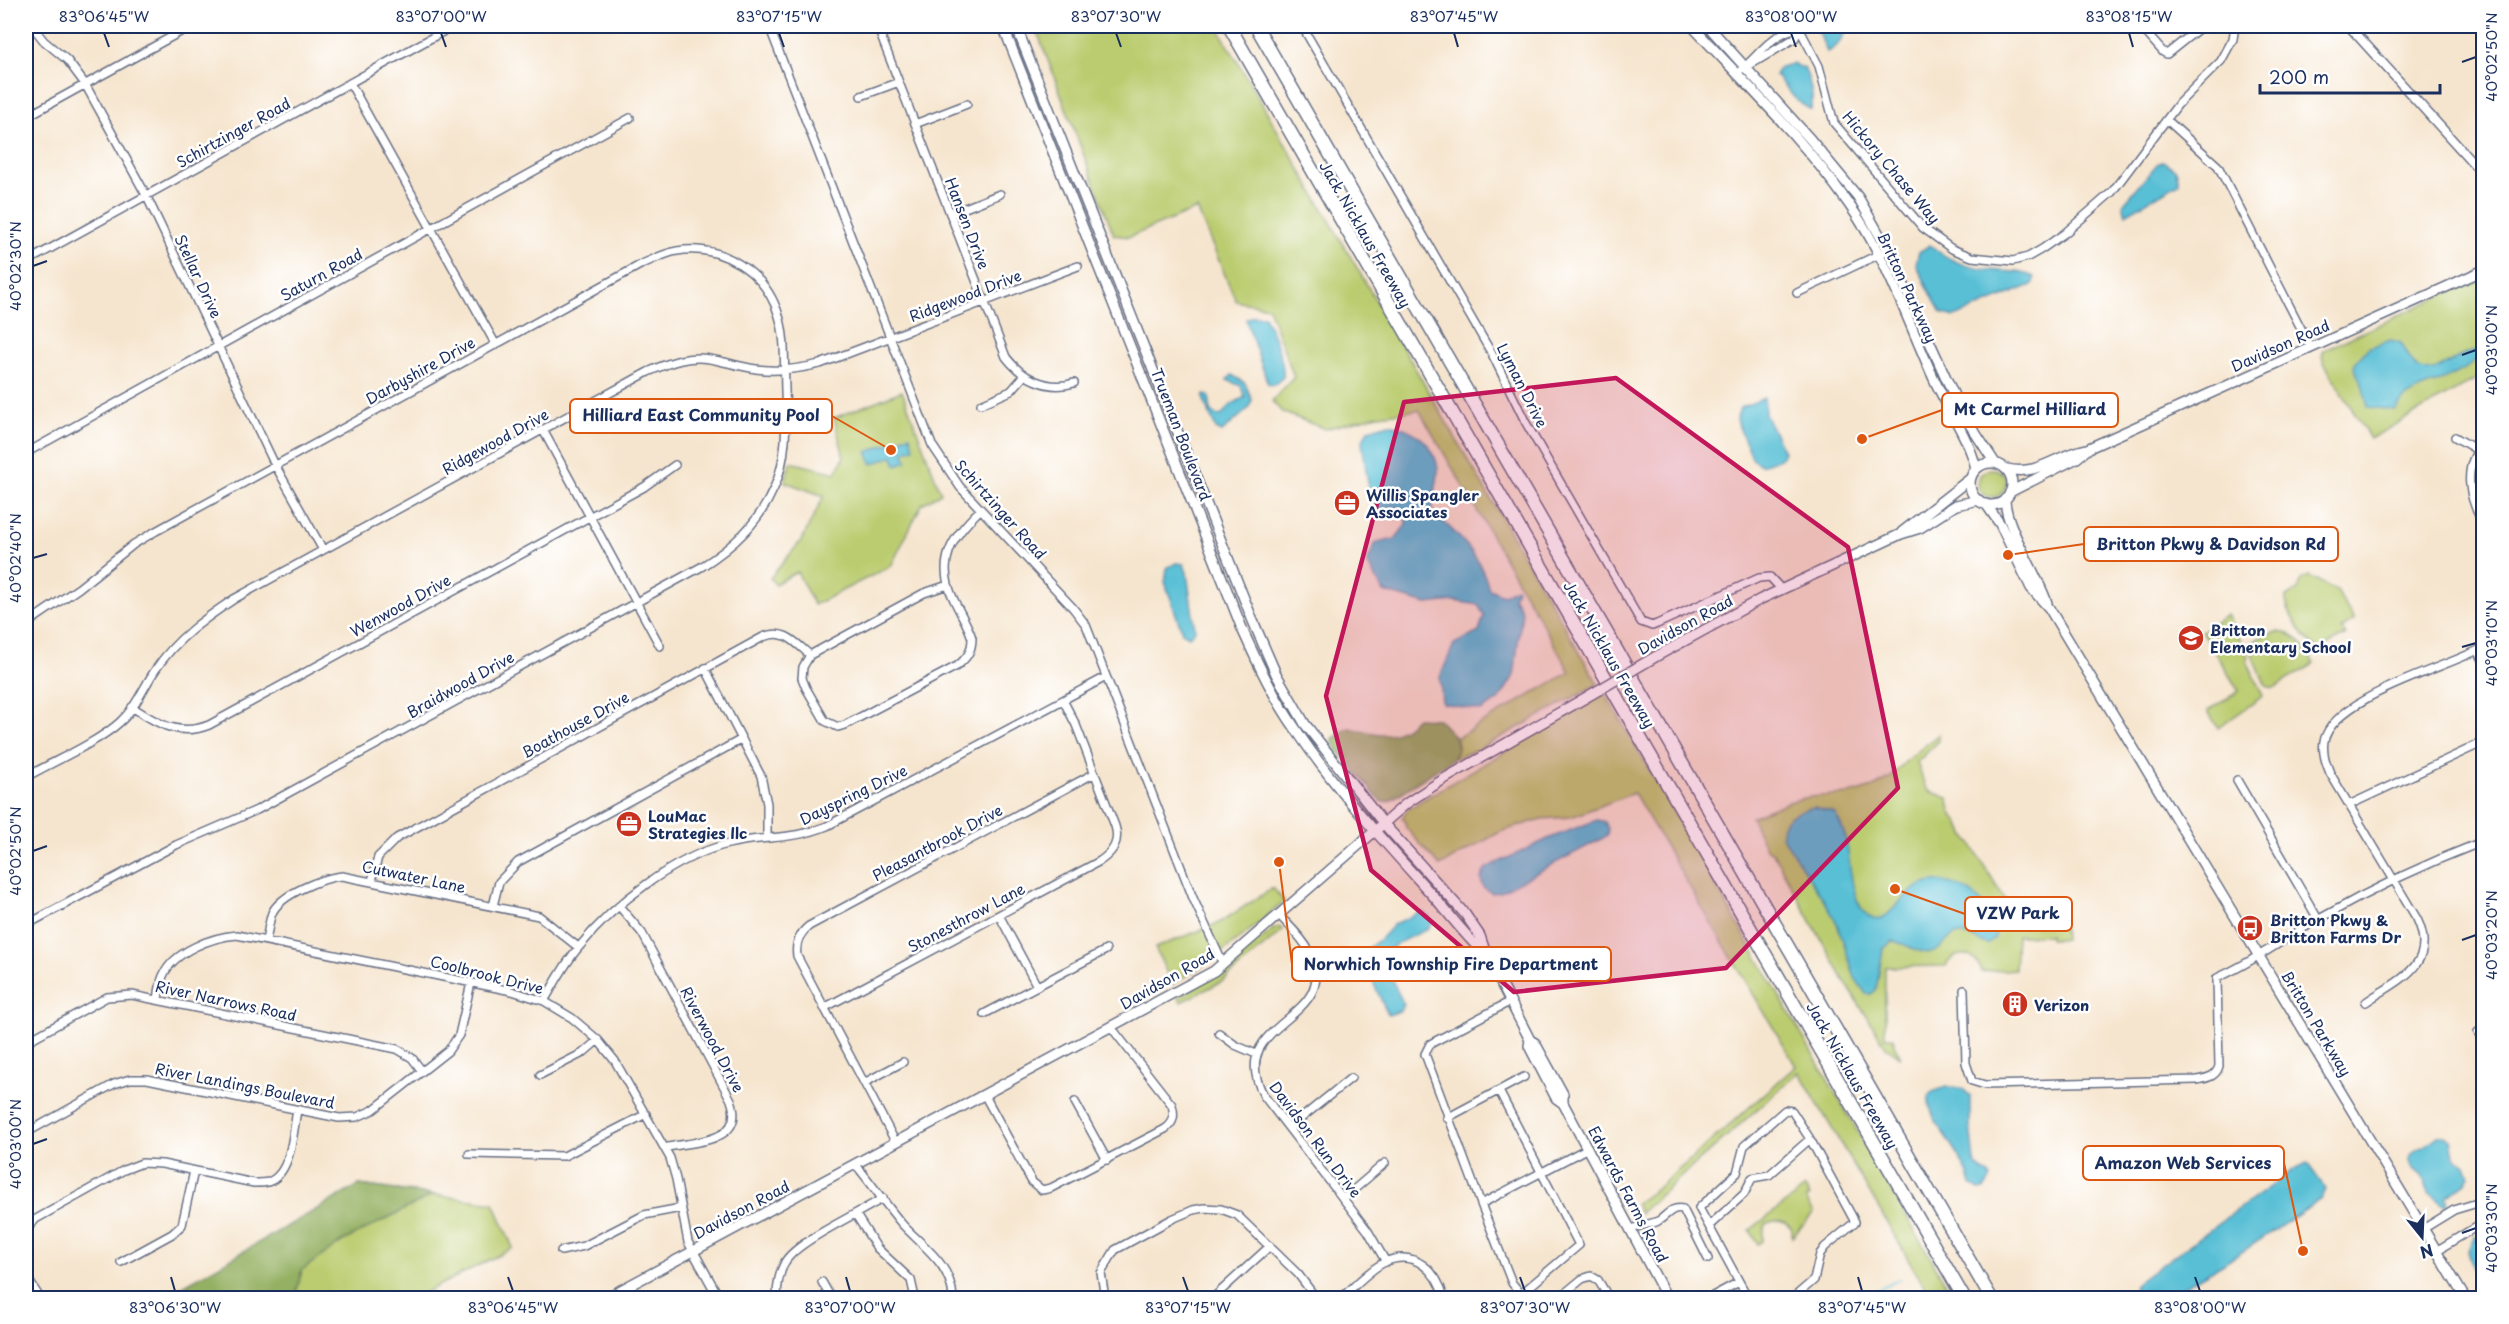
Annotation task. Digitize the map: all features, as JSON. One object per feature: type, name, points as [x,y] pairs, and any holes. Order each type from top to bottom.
[{"type":"highway","name":"Jack Nicklaus Freeway","points":[[1229,26],[1964,1299]]},
{"type":"highway","name":"Jack Nicklaus Freeway","points":[[1256,26],[1991,1299]]},
{"type":"main road","name":"Trueman Boulevard","points":[[1003,26],[1243,631],[1266,679],[1294,728],[1318,762],[1374,831]]},
{"type":"main road","name":"Trueman Boulevard","points":[[1016,26],[1276,674],[1305,724],[1383,823]]},
{"type":"main road","name":"Britton Parkway","points":[[1692,26],[1804,148],[1849,203],[1884,252],[1938,388],[1969,447],[1976,469]]},
{"type":"main road","name":"Britton Parkway","points":[[1708,26],[1858,197],[1961,411],[1995,463]]},
{"type":"main road","name":"Davidson Road","points":[[2007,469],[2028,471],[2072,452],[2089,448],[2484,270]]},
{"type":"main road","name":"Davidson Road","points":[[2008,496],[2077,458],[2089,448]]},
{"type":"main road","points":[[1995,463],[2007,469],[2012,480],[2008,496],[1993,504],[1983,502],[1971,488],[1971,478],[1976,469],[1982,465],[1995,463]]},
{"type":"main road","name":"Davidson Road","points":[[1901,534],[1971,478]]},
{"type":"main road","name":"Britton Parkway","points":[[2008,496],[2011,525],[2041,584],[2049,608]]},
{"type":"main road","name":"Davidson Road","points":[[606,1299],[1202,978],[1222,964],[1407,803],[1444,779],[1656,657],[1781,589],[1901,534],[1920,528],[1956,505],[1983,502]]},
{"type":"main road","name":"Britton Parkway","points":[[1983,502],[2000,524],[2031,588],[2049,608],[2465,1299]]},
{"type":"main road","name":"Edwards Farms Road","points":[[1383,823],[1465,914],[1480,936],[1486,954],[1530,1040],[1529,1046],[1556,1098],[1563,1103],[1588,1148],[1667,1299]]},
{"type":"main road","name":"Edwards Farms Road","points":[[1374,831],[1451,915],[1472,942],[1486,954]]},
{"type":"street","name":"Stellar Drive","points":[[32,26],[44,41],[67,60],[85,84],[146,195],[275,465],[323,550]]},
{"type":"street","points":[[26,117],[191,26]]},
{"type":"street","name":"Schirtzinger Road","points":[[26,262],[453,26]]},
{"type":"street","name":"Schirtzinger Road","points":[[770,26],[932,445],[954,481],[1082,618],[1193,898],[1222,964]]},
{"type":"street","name":"Hansen Drive","points":[[877,26],[1006,357],[1024,376]]},
{"type":"street","points":[[880,34],[902,26]]},
{"type":"street","name":"Lyman Drive","points":[[1302,26],[1492,354],[1526,423],[1641,622],[1652,626],[1658,624],[1759,578],[1770,577],[1781,589]]},
{"type":"street","points":[[2140,26],[2168,54],[2202,26]]},
{"type":"street","points":[[2189,26],[2194,32]]},
{"type":"street","name":"Hickory Chase Way","points":[[1799,27],[1819,66],[1834,123],[1923,228],[1952,249],[1972,257],[2013,261],[2028,257],[2065,233],[2112,192],[2196,84],[2224,56],[2233,39],[2235,26]]},
{"type":"street","points":[[2349,26],[2484,175]]},
{"type":"street","name":"Hickory Chase Way","points":[[1737,74],[1795,38],[1799,27]]},
{"type":"street","points":[[861,96],[899,82]]},
{"type":"street","points":[[350,83],[496,345]]},
{"type":"street","points":[[915,124],[967,104]]},
{"type":"street","name":"Saturn Road","points":[[26,453],[630,118]]},
{"type":"street","points":[[2167,120],[2218,166],[2311,348]]},
{"type":"street","points":[[950,214],[1000,194]]},
{"type":"street","name":"Darbyshire Drive","points":[[26,624],[79,588],[134,544],[642,264],[676,251],[713,252],[746,267],[764,285],[780,318],[784,370]]},
{"type":"street","points":[[1797,292],[1884,252]]},
{"type":"street","name":"Ridgewood Drive","points":[[26,777],[111,728],[132,707],[164,658],[197,624],[234,599],[648,372],[686,358],[712,359],[756,369],[784,370],[820,364],[1078,266]]},
{"type":"street","name":"Braidwood Drive","points":[[26,925],[176,845],[252,813],[637,603],[720,555],[741,538],[761,514],[774,488],[783,461],[786,421],[784,370]]},
{"type":"street","points":[[981,404],[1011,391],[1024,376],[1046,384],[1074,383]]},
{"type":"street","points":[[543,430],[660,646]]},
{"type":"street","points":[[2456,437],[2477,450]]},
{"type":"street","points":[[2484,443],[2477,450],[2469,478],[2472,505],[2484,525]]},
{"type":"street","name":"Wenwood Drive","points":[[132,707],[172,729],[190,730],[209,725],[644,487],[675,465]]},
{"type":"street","points":[[948,585],[924,592],[810,656],[803,667],[802,678],[820,715],[831,725],[845,725],[957,666],[967,658],[972,645],[969,629],[948,585],[946,562],[951,546],[960,531],[980,510]]},
{"type":"street","name":"Boathouse Drive","points":[[372,881],[378,857],[397,838],[763,637],[774,633],[790,638],[810,656]]},
{"type":"street","points":[[2366,1002],[2415,967],[2424,949],[2422,929],[2330,773],[2323,752],[2324,741],[2334,722],[2406,678],[2481,648],[2484,662]]},
{"type":"street","points":[[705,668],[761,776],[766,794],[767,838]]},
{"type":"street","name":"Dayspring Drive","points":[[544,1001],[578,947],[619,906],[663,874],[696,855],[728,844],[798,836],[826,826],[1106,677]]},
{"type":"street","points":[[1063,700],[1095,773]]},
{"type":"street","points":[[492,906],[504,873],[518,862],[742,739]]},
{"type":"street","points":[[2349,805],[2484,742]]},
{"type":"street","name":"Stonesthrow Lane","points":[[824,1008],[1100,861],[1111,853],[1117,831],[1095,773]]},
{"type":"street","name":"Pleasantbrook Drive","points":[[824,1008],[797,956],[797,941],[809,926],[1095,773]]},
{"type":"street","points":[[2237,780],[2318,919]]},
{"type":"street","points":[[1964,990],[1966,1063],[1972,1081],[1984,1085],[2197,1080],[2216,1073],[2219,1066],[2217,978],[2239,968],[2318,919],[2393,879],[2484,841]]},
{"type":"street","name":"Cutwater Lane","points":[[266,941],[273,911],[289,897],[316,881],[334,876],[349,876],[539,916],[578,947]]},
{"type":"street","name":"Riverwood Drive","points":[[619,906],[642,933],[731,1100],[734,1110],[731,1126],[719,1137],[664,1148]]},
{"type":"street","points":[[999,915],[1037,986]]},
{"type":"street","points":[[1220,1033],[1235,1045],[1256,1054],[1266,1037],[1305,1003],[1315,983],[1315,964],[1308,949],[1279,915]]},
{"type":"street","name":"Coolbrook Drive","points":[[158,1000],[163,976],[169,967],[193,949],[227,936],[237,935],[471,983],[544,1001],[572,1018],[598,1040],[615,1062],[646,1114],[674,1169],[688,1242],[693,1251]]},
{"type":"street","points":[[984,1014],[1106,950]]},
{"type":"street","name":"River Landings Boulevard","points":[[26,1133],[114,1084],[130,1079],[147,1079],[339,1118],[357,1117],[373,1110],[448,1051],[459,1035],[471,983]]},
{"type":"street","name":"River Narrows Road","points":[[26,1042],[115,995],[132,994],[397,1049],[412,1058],[422,1071]]},
{"type":"street","points":[[1499,1091],[1579,1245],[1521,1294],[1512,1282],[1447,1118],[1425,1053],[1430,1044],[1511,1001]]},
{"type":"street","points":[[824,1008],[896,1143]]},
{"type":"street","points":[[985,1095],[1038,1189],[1051,1188],[1107,1160],[1170,1125],[1174,1112],[1172,1106],[1111,1027]]},
{"type":"street","points":[[2478,1032],[2484,1043]]},
{"type":"street","points":[[540,1075],[583,1053],[598,1040]]},
{"type":"street","name":"Davidson Run Drive","points":[[1256,1054],[1255,1068],[1259,1087],[1368,1230],[1386,1262]]},
{"type":"street","points":[[864,1083],[903,1062]]},
{"type":"street","points":[[1447,1118],[1524,1077]]},
{"type":"street","points":[[1289,1128],[1351,1078]]},
{"type":"street","points":[[1075,1102],[1107,1160]]},
{"type":"street","points":[[26,1230],[36,1218],[133,1166],[152,1163],[254,1183],[268,1182],[280,1174],[286,1161],[297,1110]]},
{"type":"street","points":[[1748,1299],[1700,1208],[1737,1173],[1744,1146],[1785,1110],[1792,1111],[1810,1139],[1855,1222],[1825,1247],[1820,1254],[1814,1280],[1793,1299]]},
{"type":"street","points":[[469,1154],[564,1156],[646,1114]]},
{"type":"street","points":[[1710,1225],[1744,1194],[1752,1178],[1769,1175],[1810,1139]]},
{"type":"street","points":[[1481,1204],[1588,1148]]},
{"type":"street","points":[[1342,1198],[1385,1163]]},
{"type":"street","points":[[856,1165],[900,1222],[925,1244],[938,1260],[951,1283],[953,1299]]},
{"type":"street","points":[[121,1262],[172,1234],[182,1226],[194,1171]]},
{"type":"street","points":[[777,1299],[778,1282],[786,1261],[798,1248],[883,1198]]},
{"type":"street","points":[[2423,1229],[2454,1210],[2484,1201]]},
{"type":"street","points":[[561,1251],[584,1246],[644,1215],[681,1208]]},
{"type":"street","points":[[1630,1230],[1641,1223],[1656,1222],[1672,1209],[1683,1209],[1708,1259]]},
{"type":"street","points":[[1104,1299],[1101,1273],[1115,1250],[1193,1210],[1226,1210],[1237,1215],[1298,1274],[1316,1299]]},
{"type":"street","points":[[856,1215],[877,1248],[911,1280],[915,1299]]},
{"type":"street","points":[[2436,1251],[2484,1222]]},
{"type":"street","points":[[1213,1299],[1270,1246]]},
{"type":"street","points":[[693,1251],[719,1299]]},
{"type":"street","points":[[1341,1299],[1386,1262],[1403,1257],[1418,1261],[1431,1270],[1444,1299]]},
{"type":"street","points":[[26,1276],[40,1299]]},
{"type":"street","points":[[1558,1299],[1582,1279],[1595,1277],[1609,1299]]},
{"type":"street","points":[[822,1282],[831,1298]]},
{"type":"street","points":[[1709,1299],[1739,1282]]},
{"type":"highlighted area","points":[[1616,378],[1848,547],[1898,788],[1726,968],[1514,992],[1371,870],[1326,696],[1404,402]]},
{"type":"green space","points":[[1035,26],[1217,26],[1598,684],[1479,749],[1453,759],[1458,747],[1456,738],[1570,672],[1419,410],[1378,415],[1325,429],[1282,412],[1272,401],[1294,377],[1268,307],[1236,301],[1197,209],[1129,237],[1114,235]]},
{"type":"green space","points":[[2483,276],[2483,375],[2370,439],[2324,363],[2322,356],[2324,350]]},
{"type":"green space","points":[[902,391],[941,493],[922,504],[891,566],[814,605],[797,572],[775,584],[770,578],[801,541],[824,496],[785,482],[790,462],[836,473],[844,457],[834,418]]},
{"type":"green space","points":[[1992,469],[2002,473],[2006,483],[2002,493],[1992,497],[1982,493],[1978,483],[1982,473]]},
{"type":"green space","points":[[2309,576],[2337,591],[2354,620],[2342,629],[2346,635],[2319,650],[2298,626],[2289,610],[2286,597],[2298,590],[2302,579]]},
{"type":"green space","points":[[2227,615],[2249,657],[2247,661],[2263,696],[2218,728],[2208,711],[2239,691],[2201,631]]},
{"type":"green space","points":[[2277,632],[2296,638],[2314,664],[2274,688],[2266,686],[2248,644],[2265,635]]},
{"type":"green space","points":[[1605,693],[1954,1298],[1931,1298],[1799,1072],[1640,1213],[1635,1204],[1659,1187],[1796,1066],[1634,793],[1571,817],[1541,819],[1500,832],[1440,866],[1406,828],[1405,820],[1402,818],[1406,811]]},
{"type":"green space","points":[[1417,718],[1438,719],[1456,738],[1458,747],[1453,759],[1389,801],[1381,802],[1335,747],[1332,739],[1349,728],[1377,734],[1393,733],[1409,726]]},
{"type":"green space","points":[[1939,734],[1939,741],[1917,762],[1925,786],[1929,791],[1948,798],[1952,813],[2009,906],[2061,903],[2064,939],[2050,939],[2050,935],[2017,936],[2015,969],[1981,972],[1975,961],[1966,955],[1955,957],[1946,966],[1885,967],[1885,1037],[1894,1037],[1894,1045],[1901,1057],[1886,1047],[1844,980],[1773,853],[1766,849],[1751,817],[1809,797],[1850,794],[1873,787],[1890,778],[1907,760]]},
{"type":"green space","points":[[1273,888],[1284,901],[1231,945],[1172,984],[1155,948],[1219,923]]},
{"type":"green space","points":[[1280,927],[1283,930],[1223,981],[1181,1002],[1178,997],[1216,974],[1273,929]]},
{"type":"green space","points":[[359,1185],[494,1203],[513,1248],[414,1298],[207,1298]]},
{"type":"green space","points":[[359,1185],[433,1195],[343,1241],[302,1270],[295,1298],[271,1298],[253,1292],[241,1298],[162,1298]]},
{"type":"green space","points":[[1805,1188],[1810,1196],[1806,1199],[1814,1213],[1792,1237],[1792,1229],[1783,1221],[1776,1220],[1765,1224],[1762,1241],[1758,1244],[1750,1230]]},
{"type":"water","points":[[1816,26],[1846,26],[1840,42],[1827,52]]},
{"type":"water","points":[[1792,64],[1804,68],[1806,72],[1812,95],[1811,110],[1798,102],[1775,75],[1780,67]]},
{"type":"water","points":[[2163,161],[2176,170],[2179,183],[2126,214],[2123,205],[2125,202],[2157,164]]},
{"type":"water","points":[[1930,245],[1947,257],[1963,264],[1981,269],[2030,275],[2034,277],[2034,284],[1955,317],[1942,313],[1916,264],[1919,252]]},
{"type":"water","points":[[1253,316],[1264,316],[1280,355],[1283,377],[1274,385],[1268,384],[1247,323],[1246,319]]},
{"type":"water","points":[[2391,340],[2401,343],[2416,367],[2423,371],[2440,367],[2466,353],[2482,351],[2469,366],[2408,396],[2395,410],[2368,407],[2362,384],[2354,368],[2355,363],[2368,348]]},
{"type":"water","points":[[1232,375],[1245,383],[1252,400],[1249,408],[1222,432],[1216,429],[1203,398],[1204,395],[1209,396],[1211,411],[1221,416],[1232,404],[1245,397],[1241,386],[1227,380]]},
{"type":"water","points":[[1764,398],[1765,414],[1784,452],[1781,458],[1761,465],[1753,460],[1736,420],[1740,408]]},
{"type":"water","points":[[1389,424],[1414,433],[1432,451],[1436,459],[1438,474],[1432,511],[1473,554],[1480,564],[1489,589],[1503,595],[1516,588],[1517,590],[1513,597],[1522,611],[1514,676],[1499,700],[1481,711],[1442,703],[1440,677],[1454,644],[1479,632],[1484,615],[1478,605],[1454,601],[1427,604],[1384,592],[1367,563],[1376,543],[1395,539],[1406,525],[1405,512],[1396,507],[1378,511],[1369,490],[1362,442],[1368,430]]},
{"type":"water","points":[[910,435],[914,448],[904,452],[907,461],[896,465],[893,456],[872,464],[867,452]]},
{"type":"water","points":[[1176,563],[1184,564],[1187,573],[1195,630],[1189,636],[1182,632],[1165,582],[1167,568]]},
{"type":"water","points":[[1815,807],[1835,813],[1843,828],[1857,900],[1863,911],[1871,917],[1882,919],[1908,895],[1925,884],[1949,883],[1962,888],[1983,904],[1995,926],[1995,938],[1988,944],[1964,935],[1956,935],[1937,951],[1929,953],[1893,941],[1883,949],[1876,990],[1871,994],[1866,994],[1855,978],[1838,926],[1827,905],[1782,836],[1782,829],[1787,819],[1797,812]]},
{"type":"water","points":[[1597,820],[1605,822],[1608,829],[1607,835],[1603,838],[1500,892],[1492,893],[1483,887],[1481,878],[1486,868],[1550,838]]},
{"type":"water","points":[[1421,912],[1429,916],[1432,922],[1430,927],[1390,949],[1383,961],[1404,1005],[1400,1011],[1388,1015],[1364,962],[1364,951],[1394,924]]},
{"type":"water","points":[[1946,1087],[1962,1088],[1970,1096],[1974,1162],[1977,1167],[1989,1174],[1991,1179],[1984,1189],[1979,1190],[1971,1185],[1962,1162],[1930,1106],[1929,1097],[1932,1092]]},
{"type":"water","points":[[2445,1135],[2451,1140],[2454,1156],[2466,1165],[2470,1176],[2465,1184],[2446,1196],[2448,1204],[2445,1206],[2429,1193],[2422,1176],[2412,1167],[2410,1155],[2438,1136]]},
{"type":"water","points":[[2307,1163],[2326,1189],[2322,1199],[2228,1261],[2164,1298],[2140,1298],[2133,1286],[2139,1281],[2293,1170]]},
{"type":"water","points":[[2475,1236],[2483,1248],[2483,1288],[2473,1269],[2468,1250]]},
{"type":"waterway","points":[[1862,1298],[1900,1279]]},
{"type":"place","name":"Mt Carmel Hilliard","points":[[1862,439]]},
{"type":"place","name":"Hilliard East Community Pool","points":[[891,450]]},
{"type":"place","name":"Willis Spangler Associates","points":[[1347,503]]},
{"type":"place","name":"Britton Pkwy & Davidson Rd","points":[[2008,555]]},
{"type":"place","name":"Britton Elementary School","points":[[2191,638]]},
{"type":"place","name":"LouMac Strategies llc","points":[[629,824]]},
{"type":"place","name":"Norwhich Township Fire Department","points":[[1279,862]]},
{"type":"place","name":"VZW Park","points":[[1895,889]]},
{"type":"place","name":"Britton Pkwy & Britton Farms Dr","points":[[2250,928]]},
{"type":"place","name":"Verizon","points":[[2015,1004]]},
{"type":"place","name":"Amazon Web Services","points":[[2303,1251]]}]
